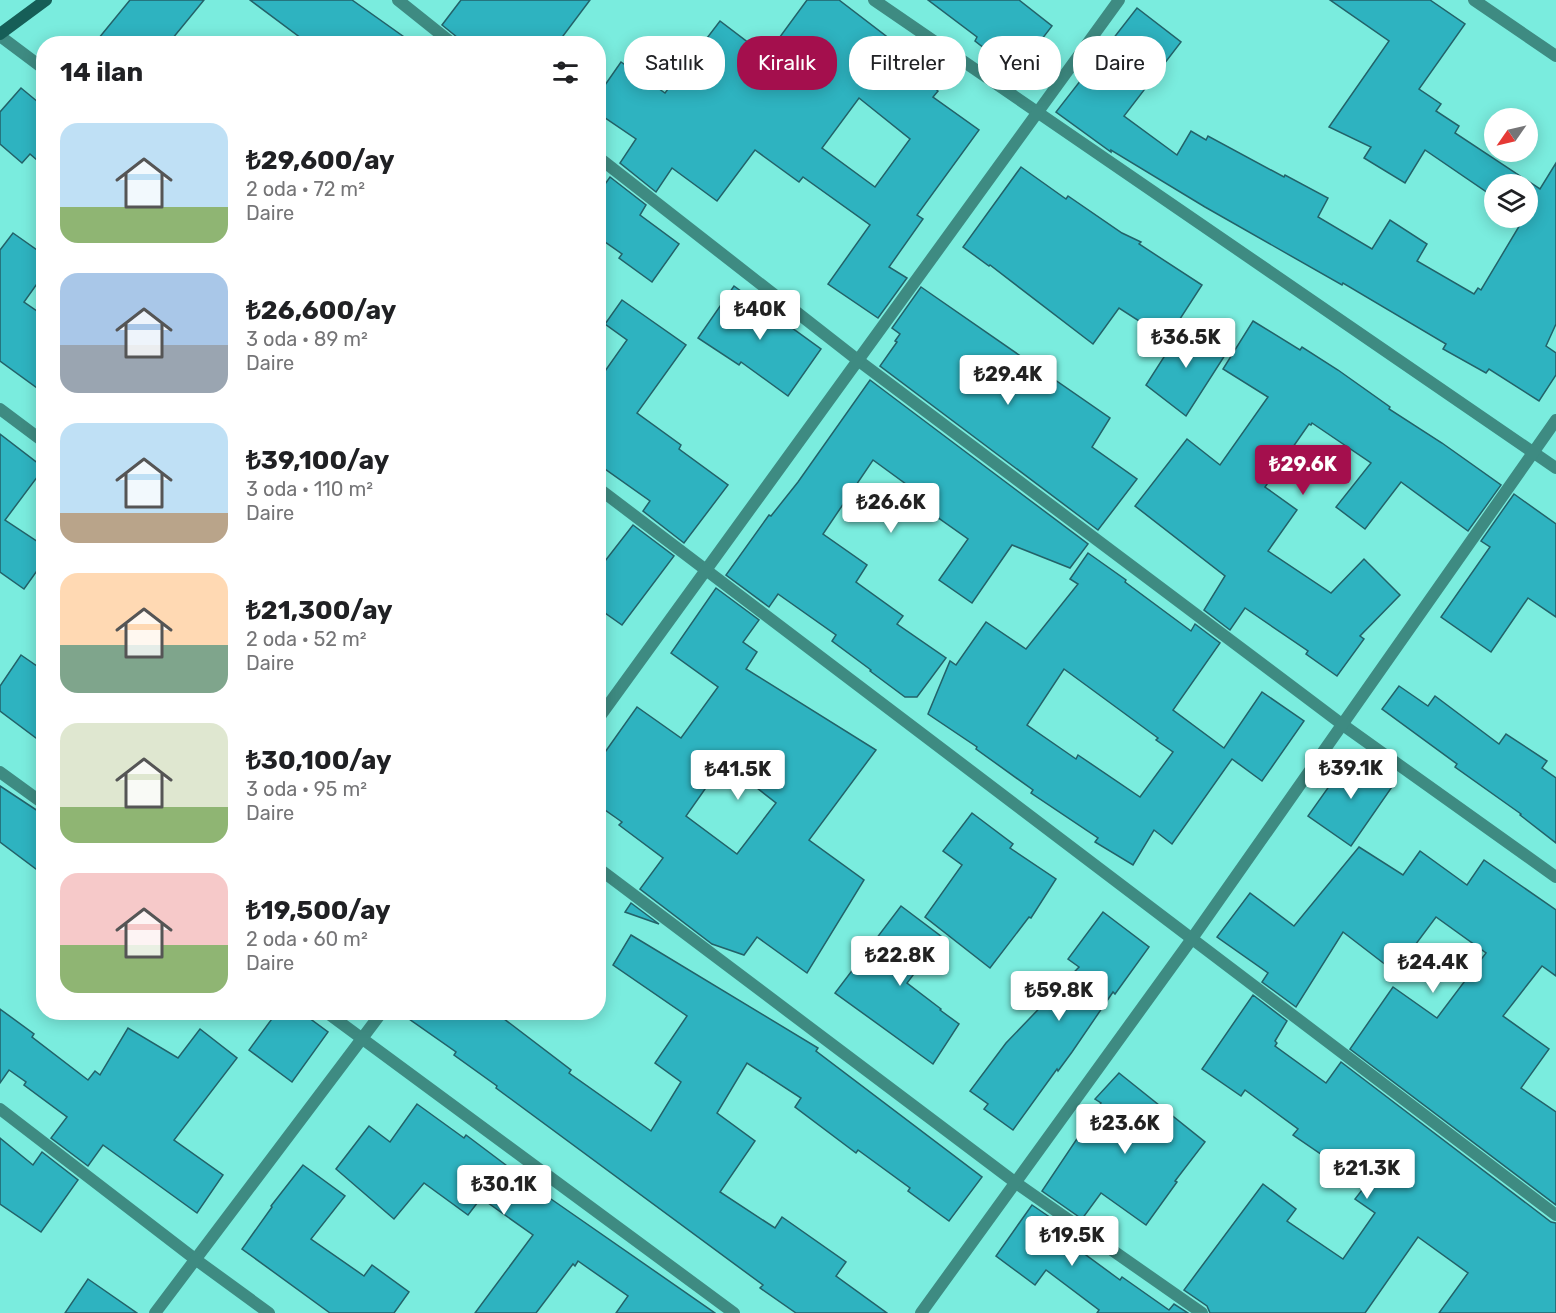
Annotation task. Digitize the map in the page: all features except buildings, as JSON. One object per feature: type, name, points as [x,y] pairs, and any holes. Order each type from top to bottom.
[{"type":"street","points":[[36,63],[0,35],[46,0]]},
{"type":"street","points":[[398,0],[443,36]]},
{"type":"street","points":[[874,0],[1556,468]]},
{"type":"street","points":[[606,708],[1119,0]]},
{"type":"street","points":[[1474,0],[1556,56]]},
{"type":"street","points":[[606,163],[859,361],[1343,725],[1556,877]]},
{"type":"street","points":[[0,408],[36,436]]},
{"type":"street","points":[[921,1313],[1191,940],[1556,420]]},
{"type":"street","points":[[606,494],[1556,1215]]},
{"type":"street","points":[[0,772],[36,798]]},
{"type":"street","points":[[606,874],[1016,1183],[1202,1313]]},
{"type":"street","points":[[337,1020],[734,1313]]},
{"type":"street","points":[[155,1313],[376,1020]]},
{"type":"street","points":[[0,1109],[195,1260],[269,1313]]}]
